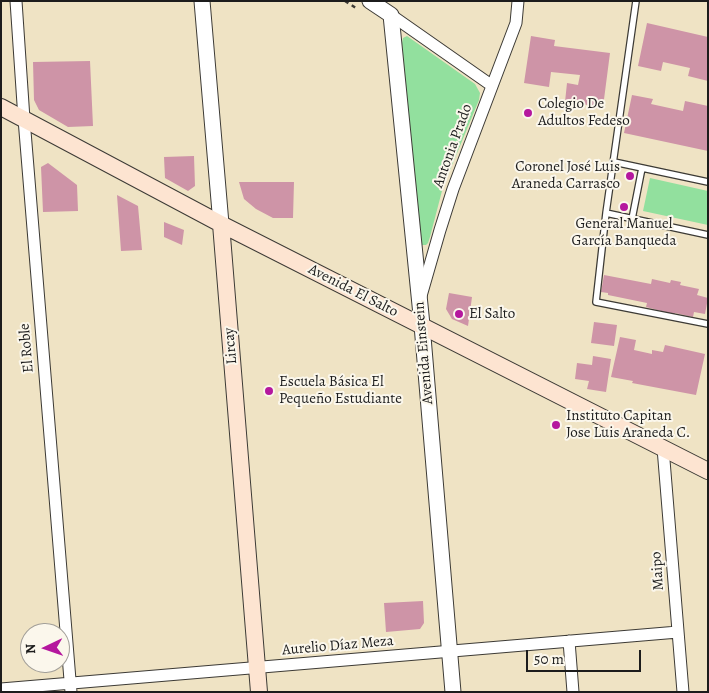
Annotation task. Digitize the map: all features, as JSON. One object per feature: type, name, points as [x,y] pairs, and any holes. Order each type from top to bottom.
[{"type":"main road","name":"Avenida El Salto","points":[[1,107],[221,224],[705,469]]},
{"type":"main road","name":"Lircay","points":[[221,224],[259,692]]},
{"type":"street","name":"El Roble","points":[[16,1],[71,687]]},
{"type":"street","name":"Lircay","points":[[202,1],[221,224]]},
{"type":"street","points":[[370,1],[491,86]]},
{"type":"street","name":"Antonia Prado","points":[[419,303],[440,230],[491,86],[516,23],[518,1]]},
{"type":"street","name":"Avenida Einstein","points":[[391,15],[422,325],[452,692]]},
{"type":"street","name":"Maipo","points":[[663,448],[683,692]]},
{"type":"street","name":"Aurelio Díaz Meza","points":[[1,689],[71,687],[257,667],[678,632]]},
{"type":"street","points":[[569,641],[573,692]]},
{"type":"lane","points":[[636,1],[606,213],[596,302],[708,324]]},
{"type":"lane","points":[[614,162],[708,182]]},
{"type":"lane","points":[[632,219],[642,168]]},
{"type":"lane","points":[[606,213],[708,235]]},
{"type":"green space","points":[[407,36],[475,84],[480,93],[479,100],[443,187],[430,237],[426,245],[422,245],[419,241],[402,43],[403,38]]},
{"type":"green space","points":[[650,178],[708,191],[708,225],[643,211]]},
{"type":"building","points":[[647,23],[708,37],[708,81],[688,76],[690,68],[663,62],[661,71],[638,66]]},
{"type":"building","points":[[531,36],[555,40],[554,46],[610,53],[603,107],[565,102],[567,83],[578,85],[580,75],[551,72],[549,87],[524,83]]},
{"type":"building","points":[[90,61],[93,126],[68,127],[39,110],[34,100],[33,62]]},
{"type":"building","points":[[632,95],[653,99],[651,104],[683,111],[685,101],[708,106],[708,151],[624,133]]},
{"type":"building","points":[[194,156],[195,186],[188,191],[165,178],[164,157]]},
{"type":"building","points":[[48,163],[77,185],[78,211],[43,212],[41,167]]},
{"type":"building","points":[[239,182],[294,182],[293,218],[273,218],[256,209],[244,199]]},
{"type":"building","points":[[117,195],[138,206],[142,250],[121,251]]},
{"type":"building","points":[[164,222],[184,230],[182,245],[164,237]]},
{"type":"building","points":[[604,275],[651,284],[652,279],[670,283],[671,280],[681,282],[680,285],[699,289],[697,295],[708,298],[705,314],[694,312],[693,317],[675,313],[674,316],[646,307],[647,303],[608,295],[608,293],[601,292]]},
{"type":"building","name":"El Salto","points":[[449,293],[472,297],[468,326],[452,319],[446,309]]},
{"type":"building","points":[[594,322],[617,325],[614,346],[591,343]]},
{"type":"building","points":[[620,337],[636,340],[634,350],[652,354],[652,350],[663,352],[665,345],[705,354],[696,395],[632,383],[633,381],[611,377]]},
{"type":"building","points":[[593,356],[611,359],[606,392],[587,389],[589,381],[575,379],[577,363],[592,365]]},
{"type":"building","points":[[423,601],[424,623],[420,629],[386,632],[384,603]]},
{"type":"place","name":"Colegio De Adultos Fedeso","points":[[528,113]]},
{"type":"place","name":"Coronel José Luis Araneda Carrasco","points":[[630,176]]},
{"type":"place","name":"General Manuel García Banqueda","points":[[624,207]]},
{"type":"place","name":"El Salto","points":[[459,314]]},
{"type":"place","name":"Escuela Básica El Pequeño Estudiante","points":[[269,391]]},
{"type":"place","name":"Instituto Capitan Jose Luis Araneda C.","points":[[556,425]]}]
